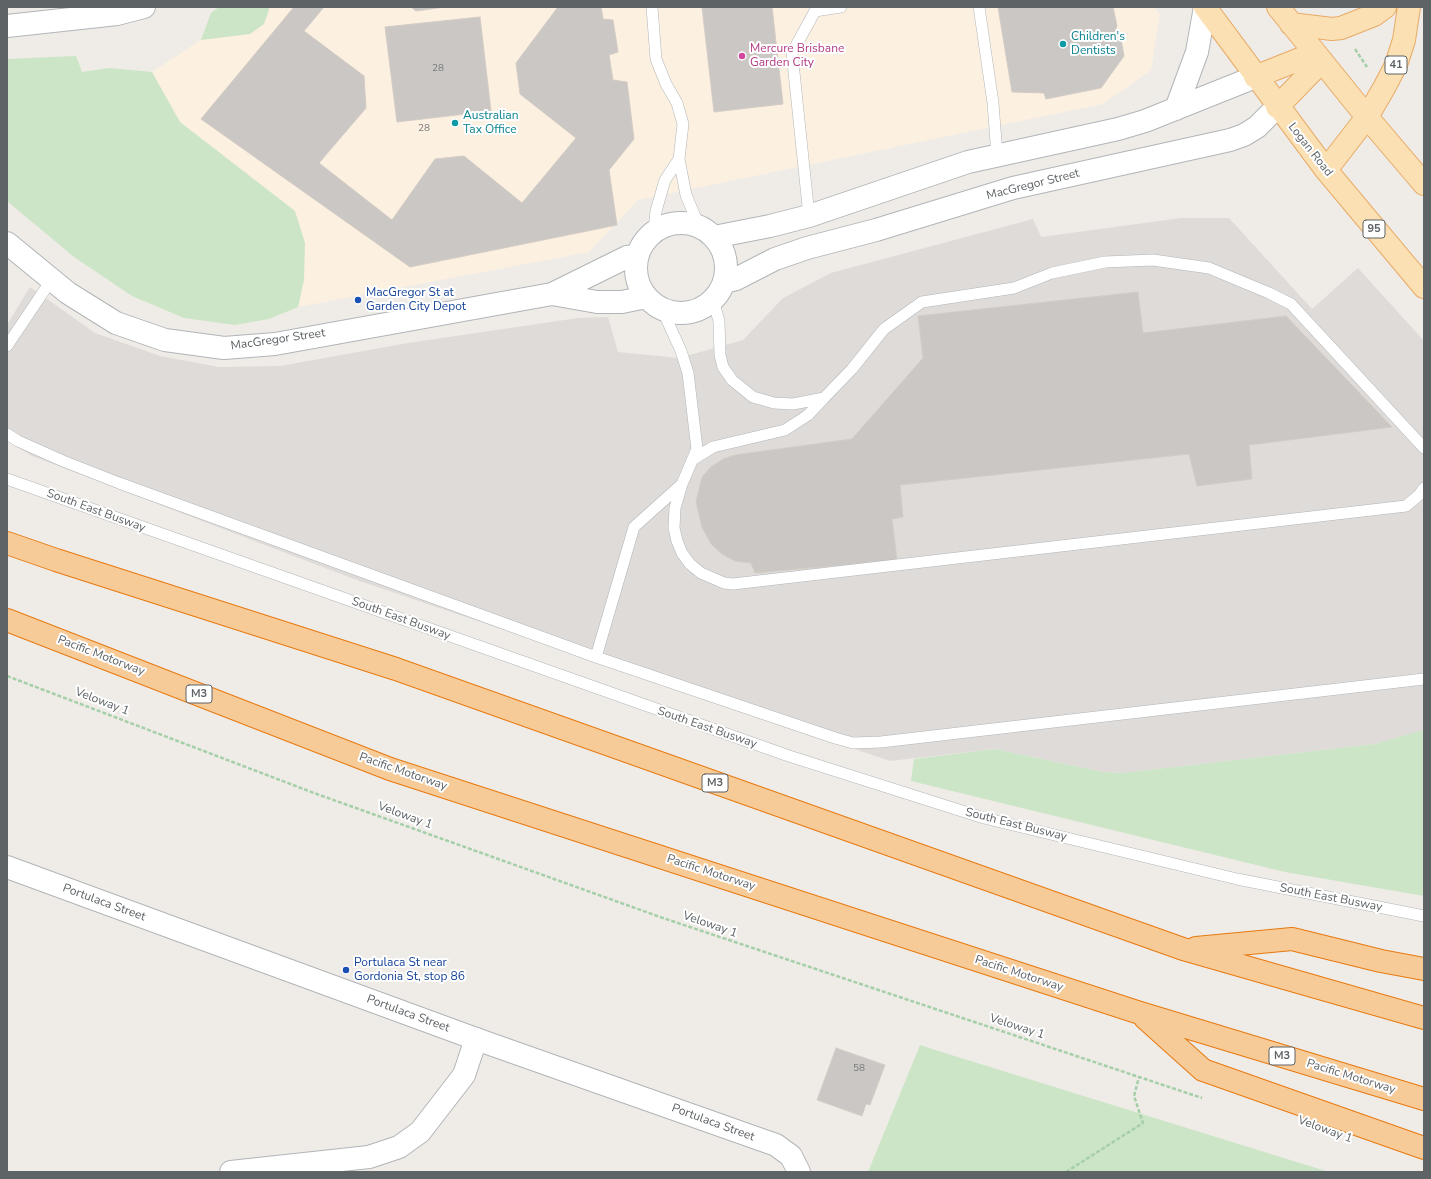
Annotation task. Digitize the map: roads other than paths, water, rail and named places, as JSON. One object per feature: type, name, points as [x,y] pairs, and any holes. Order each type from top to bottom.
[{"type":"highway","name":"M3","points":[[7,543],[396,669],[1183,949],[1424,1018]]},
{"type":"highway","name":"Pacific Motorway","points":[[7,620],[390,769],[1140,1013],[1424,1099]]},
{"type":"highway","points":[[1183,949],[1292,939],[1381,961],[1424,969]]},
{"type":"highway","points":[[1140,1013],[1203,1070],[1424,1148]]},
{"type":"main road","name":"Logan Road","points":[[1205,7],[1277,107],[1326,170],[1424,287]]},
{"type":"main road","points":[[1278,7],[1367,117],[1424,184]]},
{"type":"main road","points":[[1291,24],[1332,29],[1341,28],[1374,15],[1385,7]]},
{"type":"main road","name":"41","points":[[1326,170],[1367,117],[1396,65],[1404,40],[1408,7]]},
{"type":"main road","points":[[1255,77],[1318,57]]},
{"type":"main road","name":"MacGregor Street","points":[[1277,107],[1318,57]]},
{"type":"street","points":[[7,26],[116,14],[144,7]]},
{"type":"street","points":[[1176,109],[1196,57],[1205,7]]},
{"type":"street","points":[[706,232],[770,226],[809,216],[968,162],[1118,129],[1145,121],[1255,77]]},
{"type":"street","name":"MacGregor Street","points":[[718,291],[736,279],[775,259],[807,248],[876,230],[1012,188],[1244,135],[1257,127],[1277,107]]},
{"type":"street","points":[[684,223],[706,232],[721,247],[725,258],[726,270],[718,291],[702,308],[689,312],[675,313],[654,303],[639,285],[636,270],[637,256],[644,242],[654,231],[668,224],[684,223]]},
{"type":"street","name":"MacGregor Street","points":[[7,242],[68,293],[116,323],[165,340],[224,348],[275,344],[552,294],[627,257],[637,256]]},
{"type":"street","name":"MacGregor Street","points":[[552,294],[598,302],[654,303]]},
{"type":"street","name":"Portulaca Street","points":[[7,867],[476,1039],[776,1145],[791,1156],[799,1172]]},
{"type":"street","points":[[231,1172],[369,1157],[399,1147],[420,1132],[464,1075],[476,1039]]},
{"type":"lane","points":[[652,7],[656,59],[666,84],[677,103],[683,124],[679,159],[686,195],[706,232]]},
{"type":"lane","points":[[809,216],[792,53],[814,11],[841,7]]},
{"type":"lane","points":[[979,7],[993,103],[997,155]]},
{"type":"lane","points":[[654,231],[656,211],[665,180],[679,159]]},
{"type":"lane","points":[[692,460],[713,447],[785,430],[808,415],[852,369],[884,329],[922,302],[1014,288],[1052,273],[1105,262],[1153,260],[1209,268],[1270,293],[1291,304],[1351,368],[1423,449]]},
{"type":"lane","points":[[7,346],[52,280]]},
{"type":"lane","points":[[718,291],[720,354],[723,366],[732,380],[753,397],[774,403],[793,404],[824,398]]},
{"type":"lane","points":[[654,303],[681,351],[688,373],[697,449],[682,484],[675,508],[674,528],[676,541],[690,564],[701,573],[724,582],[733,584],[1406,506],[1419,495],[1424,488]]},
{"type":"lane","points":[[7,434],[18,441],[63,461],[119,483],[596,657],[853,743],[881,742],[1424,679]]},
{"type":"lane","name":"South East Busway","points":[[7,479],[781,754],[984,818],[1237,879],[1424,916]]},
{"type":"lane","points":[[596,657],[634,527],[682,484]]},
{"type":"place","name":"Children's Dentists","points":[[1063,44]]},
{"type":"place","name":"Mercure Brisbane Garden City","points":[[742,56]]},
{"type":"place","name":"Australian Tax Office","points":[[455,123]]},
{"type":"place","name":"MacGregor St at Garden City Depot","points":[[358,300]]},
{"type":"place","name":"Portulaca St near Gordonia St, stop 86","points":[[346,970]]}]
